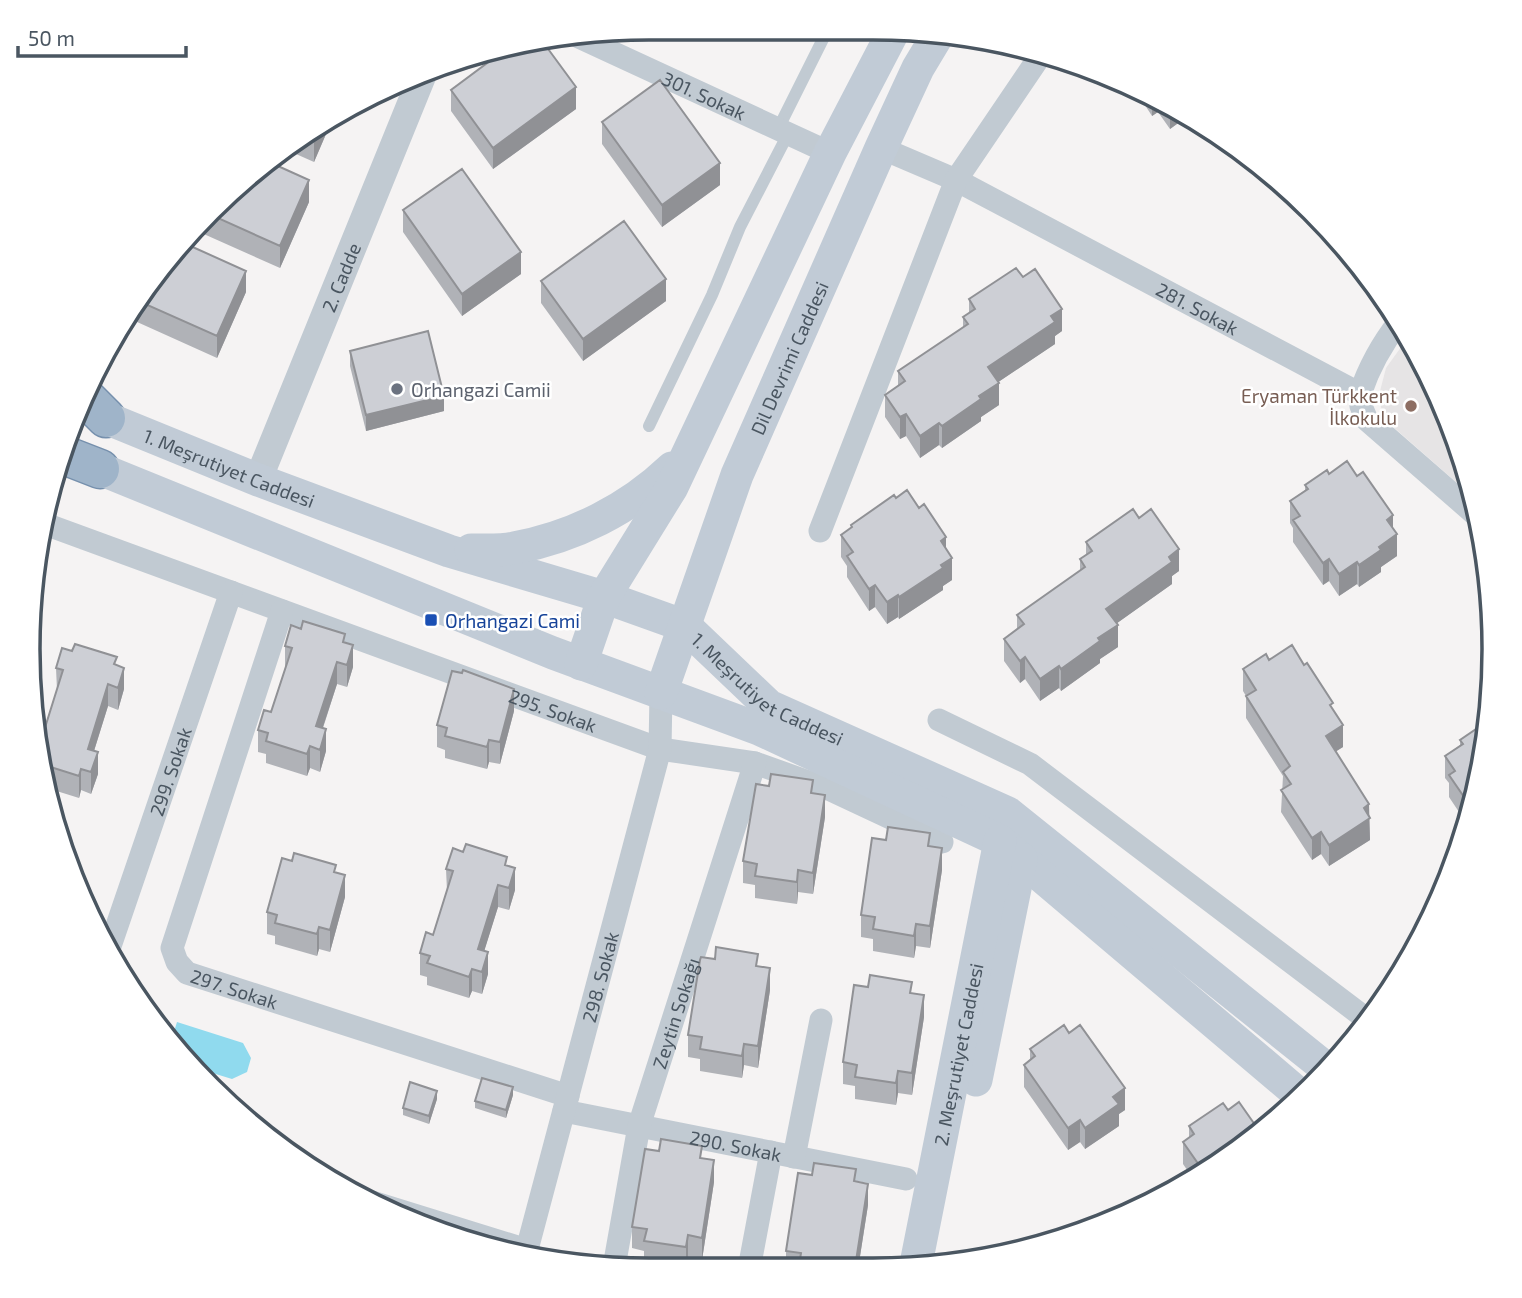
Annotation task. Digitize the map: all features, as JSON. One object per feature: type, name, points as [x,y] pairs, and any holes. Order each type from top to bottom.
[{"type":"highway","points":[[71,458],[100,469]]},
{"type":"highway","points":[[70,463],[100,469]]},
{"type":"main road","points":[[581,664],[604,597],[672,487],[830,153],[888,41]]},
{"type":"main road","name":"Dil Devrimi Caddesi","points":[[661,693],[737,475],[881,148],[918,68],[933,44]]},
{"type":"main road","name":"1. Meşrutiyet Caddesi","points":[[92,406],[258,480],[449,551],[604,597],[685,626],[769,706],[1008,813],[1319,1063]]},
{"type":"main road","points":[[449,551],[514,548],[601,520],[649,490],[689,452]]},
{"type":"main road","name":"1. Meşrutiyet Caddesi","points":[[100,469],[581,664],[759,729],[1010,850],[1293,1089]]},
{"type":"main road","name":"2. Meşrutiyet Caddesi","points":[[940,1254],[1010,850]]},
{"type":"main road","name":"2. Meşrutiyet Caddesi","points":[[918,1256],[1010,850]]},
{"type":"street","name":"301. Sokak","points":[[593,43],[830,153]]},
{"type":"street","points":[[820,531],[956,180],[1036,62]]},
{"type":"street","name":"2. Cadde","points":[[258,480],[418,86]]},
{"type":"street","name":"281. Sokak","points":[[881,148],[956,180],[1360,394]]},
{"type":"street","points":[[1392,332],[1369,369],[1360,394],[1361,406],[1367,420],[1464,505]]},
{"type":"street","name":"295. Sokak","points":[[53,527],[660,749],[755,763],[831,790],[942,842]]},
{"type":"street","name":"299. Sokak","points":[[113,937],[231,592]]},
{"type":"street","name":"297. Sokak","points":[[282,611],[172,948],[177,962],[187,973],[566,1104]]},
{"type":"street","name":"298. Sokak","points":[[528,1246],[660,749],[661,693]]},
{"type":"street","points":[[939,720],[1030,764],[1360,1014]]},
{"type":"street","name":"Zeytin Sokağı","points":[[616,1256],[639,1126],[755,763]]},
{"type":"street","points":[[794,1157],[821,1020]]},
{"type":"street","name":"290. Sokak","points":[[566,1104],[639,1126],[906,1179]]},
{"type":"street","points":[[751,1258],[771,1152]]},
{"type":"lane","points":[[649,426],[706,306],[823,40]]},
{"type":"shaded area","name":"Eryaman Türkkent İlkokulu","points":[[1401,347],[1435,416],[1459,485],[1383,418],[1379,395],[1386,368]]},
{"type":"water","points":[[177,1022],[243,1043],[251,1058],[247,1072],[232,1079],[214,1073],[174,1030]]},
{"type":"building","points":[[548,49],[576,87],[493,148],[451,90],[489,62]]},
{"type":"building","points":[[660,80],[720,163],[662,205],[602,122]]},
{"type":"building","points":[[278,166],[309,180],[280,246],[219,219]]},
{"type":"building","points":[[462,169],[521,252],[462,294],[403,210]]},
{"type":"building","points":[[624,221],[666,279],[583,339],[541,281]]},
{"type":"building","points":[[192,247],[246,271],[217,336],[147,305]]},
{"type":"building","points":[[1016,268],[1023,277],[1035,269],[1062,309],[1051,316],[1055,322],[988,367],[999,383],[979,396],[981,399],[942,426],[939,423],[920,436],[906,414],[900,417],[885,395],[905,381],[898,371],[968,324],[963,317],[975,309],[969,299]]},
{"type":"building","name":"Orhangazi Camii","points":[[428,331],[444,396],[366,415],[350,351]]},
{"type":"building","points":[[1347,461],[1357,476],[1363,472],[1393,515],[1387,520],[1397,534],[1379,547],[1381,550],[1359,565],[1357,562],[1339,574],[1329,559],[1323,563],[1293,520],[1300,516],[1290,501],[1308,489],[1305,485],[1327,470],[1329,474]]},
{"type":"building","points":[[907,490],[919,508],[924,504],[946,537],[941,541],[952,558],[941,565],[943,568],[887,602],[875,585],[869,589],[847,556],[853,552],[841,535],[894,495],[896,498]]},
{"type":"building","points":[[1133,509],[1139,518],[1151,509],[1179,549],[1169,557],[1172,562],[1106,609],[1118,625],[1098,638],[1100,641],[1061,669],[1059,666],[1040,679],[1025,657],[1020,661],[1004,639],[1024,624],[1017,615],[1085,567],[1080,559],[1092,551],[1086,542]]},
{"type":"building","points":[[303,621],[345,634],[343,642],[353,645],[347,665],[337,662],[316,726],[326,729],[320,750],[310,746],[307,754],[266,741],[268,733],[258,730],[264,710],[271,712],[292,648],[285,646],[291,625],[301,629]]},
{"type":"building","points":[[75,644],[117,657],[114,664],[124,668],[118,688],[108,684],[88,749],[98,752],[91,772],[81,769],[79,776],[52,767],[45,728],[63,670],[56,668],[62,648],[72,651]]},
{"type":"building","points":[[1292,645],[1333,703],[1330,705],[1343,725],[1326,736],[1369,804],[1364,808],[1370,818],[1329,845],[1321,832],[1312,838],[1281,790],[1291,784],[1283,772],[1290,766],[1246,696],[1256,690],[1243,669],[1266,654],[1269,660]]},
{"type":"building","points":[[463,670],[514,689],[500,742],[489,740],[487,747],[445,736],[447,728],[437,725],[452,671],[462,673]]},
{"type":"building","points":[[1477,728],[1464,796],[1449,775],[1455,771],[1445,756],[1463,744],[1460,740]]},
{"type":"building","points":[[771,774],[813,780],[811,793],[825,795],[813,873],[798,870],[797,882],[755,876],[757,864],[743,861],[756,784],[769,786]]},
{"type":"building","points":[[888,827],[930,833],[928,846],[942,848],[930,926],[916,924],[914,936],[873,929],[875,917],[861,915],[872,838],[886,840]]},
{"type":"building","points":[[466,844],[507,857],[505,865],[515,868],[509,888],[498,885],[478,949],[488,952],[482,972],[472,969],[469,977],[427,963],[430,956],[420,953],[426,932],[433,935],[453,871],[446,869],[453,848],[463,852]]},
{"type":"building","points":[[294,853],[336,865],[334,872],[345,875],[330,930],[319,927],[317,934],[275,923],[277,915],[267,912],[282,858],[292,861]]},
{"type":"building","points":[[716,947],[758,954],[756,966],[770,968],[758,1046],[744,1044],[742,1056],[700,1049],[702,1037],[688,1035],[700,960],[701,957],[715,959]]},
{"type":"building","points":[[870,975],[912,982],[910,993],[924,995],[912,1073],[898,1071],[896,1083],[855,1077],[857,1065],[843,1062],[854,985],[868,987]]},
{"type":"building","points":[[1064,1025],[1069,1033],[1080,1025],[1125,1088],[1113,1097],[1119,1104],[1085,1128],[1080,1120],[1068,1128],[1024,1065],[1035,1056],[1030,1049]]},
{"type":"building","points":[[482,1078],[513,1087],[506,1110],[475,1101]]},
{"type":"building","points":[[410,1082],[437,1091],[429,1116],[403,1108]]},
{"type":"building","points":[[1239,1102],[1254,1124],[1198,1163],[1183,1142],[1194,1134],[1189,1126],[1223,1103],[1228,1110]]},
{"type":"building","points":[[661,1139],[702,1146],[700,1158],[714,1160],[702,1238],[688,1235],[686,1247],[644,1241],[647,1229],[632,1227],[645,1149],[659,1151]]},
{"type":"building","points":[[814,1163],[856,1169],[854,1181],[868,1184],[856,1258],[800,1258],[801,1253],[786,1251],[798,1173],[812,1175]]},
{"type":"place","name":"Orhangazi Camii","points":[[397,389]]},
{"type":"place","name":"Eryaman Türkkent İlkokulu","points":[[1411,406]]},
{"type":"place","name":"Orhangazi Cami","points":[[431,620]]}]
